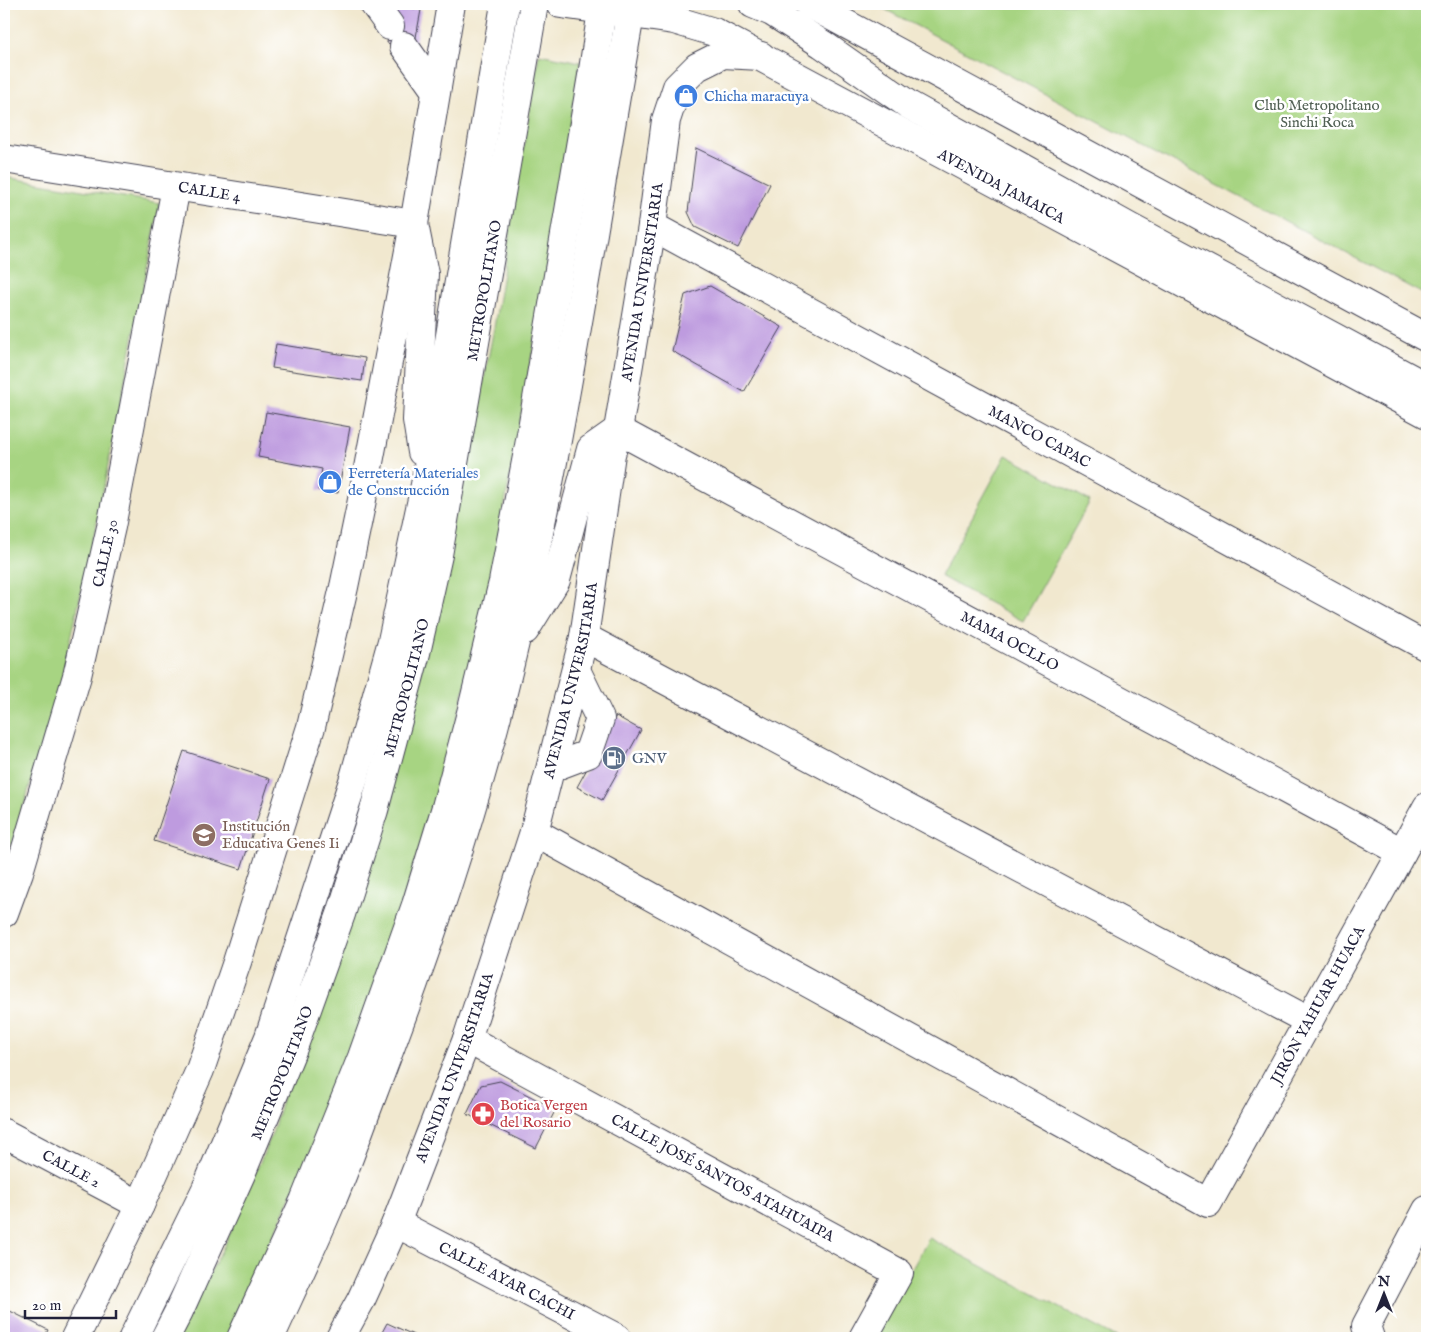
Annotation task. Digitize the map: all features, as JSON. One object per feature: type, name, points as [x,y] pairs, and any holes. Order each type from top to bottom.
[{"type":"street","points":[[374,4],[436,91]]},
{"type":"street","points":[[75,1338],[140,1206],[200,1070],[237,962],[311,727],[361,505],[414,224],[451,4]]},
{"type":"street","points":[[133,1338],[206,1189],[269,1037],[354,778],[392,641],[426,480],[505,4]]},
{"type":"street","name":"METROPOLITANO","points":[[165,1338],[241,1174],[293,1048],[341,914],[374,810],[416,652],[438,556],[534,4]]},
{"type":"street","name":"AVENIDA JAMAICA","points":[[561,4],[631,9],[714,32],[1427,414]]},
{"type":"street","points":[[754,4],[772,12],[822,44],[865,76],[926,115],[1129,228],[1427,387]]},
{"type":"street","points":[[809,4],[1427,338]]},
{"type":"street","points":[[241,1338],[304,1201],[362,1056],[416,905],[449,798],[503,582],[532,426],[593,70],[602,7]]},
{"type":"street","points":[[270,1338],[331,1203],[408,1003],[457,855],[486,757],[514,648],[563,412],[631,9]]},
{"type":"street","name":"AVENIDA UNIVERSITARIA","points":[[340,1338],[361,1300],[396,1223],[468,1039],[534,832],[584,638],[611,454],[618,430],[652,226],[666,120],[676,87],[697,68],[723,54],[761,56]]},
{"type":"street","name":"CALLE 4","points":[[4,159],[414,224]]},
{"type":"street","name":"CALLE 30","points":[[4,913],[11,868],[77,676],[111,527],[176,187]]},
{"type":"street","points":[[414,224],[424,274],[417,420],[426,480]]},
{"type":"street","name":"MANCO CAPAC","points":[[652,226],[1427,647]]},
{"type":"street","points":[[514,648],[556,580],[591,449],[618,430]]},
{"type":"street","name":"MAMA OCLLO","points":[[618,430],[1402,852]]},
{"type":"street","points":[[584,638],[1309,1021]]},
{"type":"street","name":"JIRÓN YAHUAR HUACA","points":[[534,832],[1208,1203],[1427,806]]},
{"type":"street","name":"CALLE JOSÉ SANTOS ATAHUAIPA","points":[[468,1039],[900,1273],[863,1338]]},
{"type":"street","name":"CALLE 2","points":[[4,1133],[140,1206]]},
{"type":"street","points":[[1370,1338],[1366,1326],[1427,1210]]},
{"type":"street","name":"CALLE AYAR CACHI","points":[[396,1223],[617,1338]]},
{"type":"street","points":[[285,1338],[290,1294]]},
{"type":"green space","name":"Club Metropolitano Sinchi Roca","points":[[875,4],[1427,4],[1427,296]]},
{"type":"green space","points":[[539,54],[580,62],[546,277],[490,586],[434,810],[346,1071],[229,1338],[177,1338],[227,1240],[272,1134],[464,482],[494,328]]},
{"type":"green space","points":[[4,177],[160,203],[97,521],[61,683],[12,845],[4,841]]},
{"type":"green space","points":[[1006,455],[1090,501],[1023,621],[940,576]]},
{"type":"green space","points":[[929,1238],[1117,1338],[874,1338]]},
{"type":"building","points":[[393,5],[421,10],[414,48],[387,43]]},
{"type":"building","points":[[696,148],[770,184],[738,248],[695,227],[688,212]]},
{"type":"building","points":[[710,286],[782,327],[744,392],[672,351],[685,295]]},
{"type":"building","points":[[276,344],[365,358],[362,381],[272,368]]},
{"type":"building","points":[[266,412],[350,427],[338,493],[318,490],[322,469],[258,457]]},
{"type":"building","points":[[616,716],[641,730],[602,800],[577,787]]},
{"type":"building","points":[[184,751],[270,779],[241,869],[154,841]]},
{"type":"building","points":[[500,1081],[556,1109],[536,1148],[467,1114],[481,1085]]},
{"type":"building","points":[[8,1310],[48,1330],[44,1338],[4,1338],[4,1317]]},
{"type":"building","points":[[387,1323],[420,1338],[379,1338]]},
{"type":"place","name":"Chicha maracuya","points":[[686,96]]},
{"type":"place","name":"Ferretería Materiales de Construcción","points":[[330,482]]},
{"type":"place","name":"GNV","points":[[614,758]]},
{"type":"place","name":"Institución Educativa Genes Ii","points":[[204,835]]},
{"type":"place","name":"Botica Vergen del Rosario","points":[[483,1114]]}]
